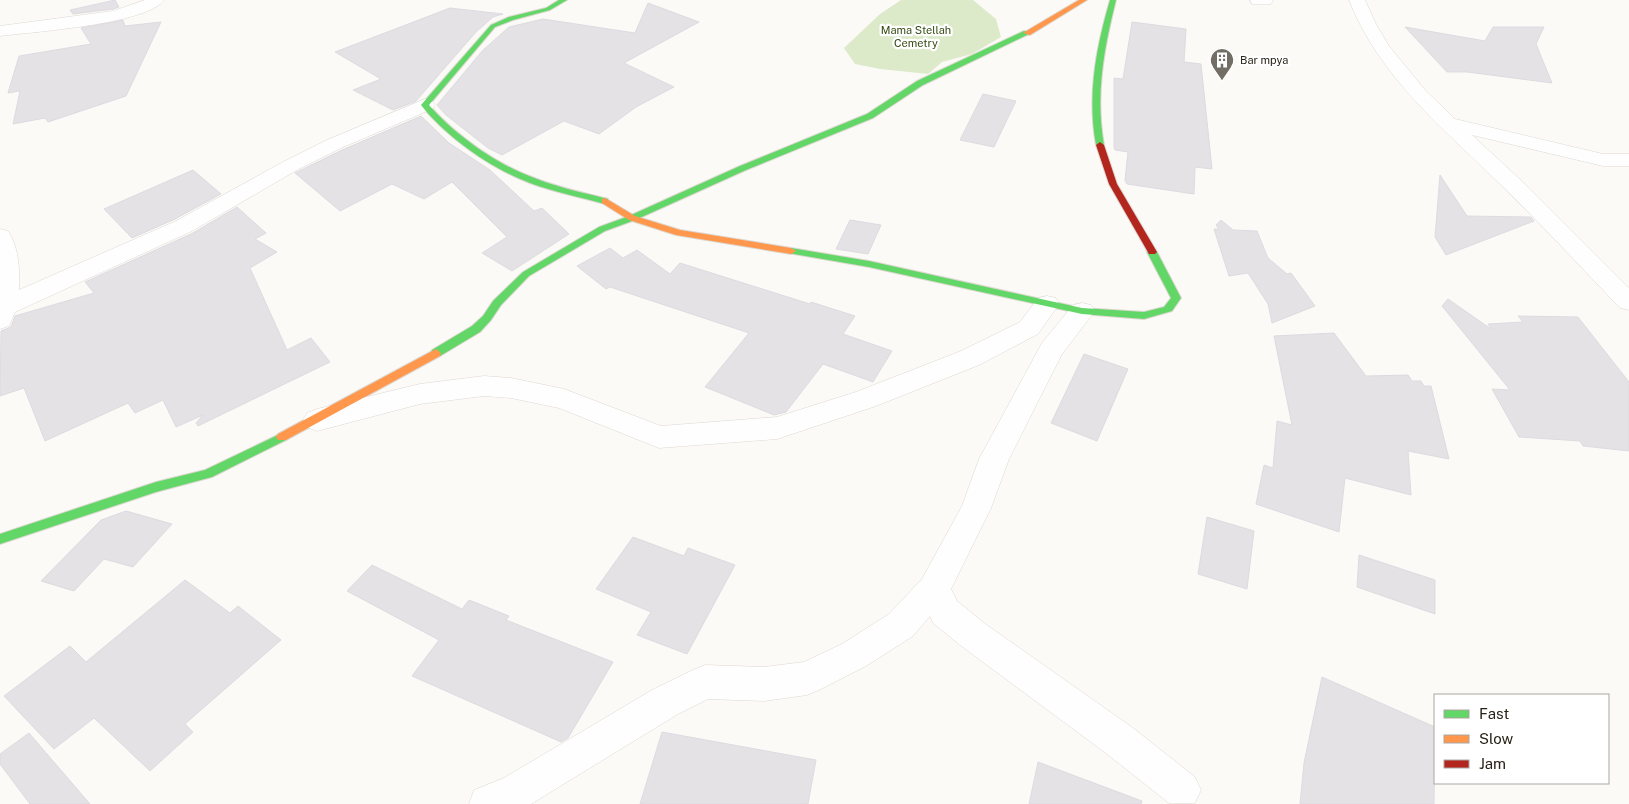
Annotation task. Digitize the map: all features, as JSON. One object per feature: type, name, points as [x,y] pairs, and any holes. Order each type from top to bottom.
[{"type":"street","points":[[0,31],[115,16],[145,7],[156,0]]},
{"type":"street","points":[[3,313],[184,226],[334,144],[424,105],[493,26],[512,18],[550,9],[564,0]]},
{"type":"street","points":[[0,538],[156,487],[208,474],[254,453],[476,330],[487,318],[497,302],[526,274],[602,229],[632,218],[743,168],[870,116],[920,83],[1019,38],[1084,0]]},
{"type":"street","points":[[424,105],[438,120],[480,154],[534,181],[609,202],[632,218],[679,233],[869,264],[1082,311],[1144,316],[1168,309],[1176,298],[1168,278],[1112,183],[1102,150],[1096,103],[1102,42],[1113,0]]},
{"type":"street","points":[[1258,0],[1265,0]]},
{"type":"street","points":[[1357,0],[1362,16],[1376,41],[1414,87],[1629,302]]},
{"type":"street","points":[[1448,123],[1603,160],[1629,160]]},
{"type":"street","points":[[0,236],[8,285],[3,313]]},
{"type":"street","points":[[310,421],[420,394],[484,386],[512,388],[564,399],[659,437],[777,428],[866,399],[970,358],[1029,328],[1047,304]]},
{"type":"street","points":[[488,804],[517,791],[665,702],[705,682],[764,684],[807,678],[854,655],[901,625],[934,589],[976,508],[994,459],[1051,349],[1082,311]]},
{"type":"street","points":[[934,589],[945,612],[972,634],[1120,741],[1182,790]]},
{"type":"green space","name":"Mama Stellah Cemetry","points":[[901,0],[973,0],[996,19],[1001,37],[972,54],[942,62],[928,74],[880,69],[855,64],[844,48],[880,14]]},
{"type":"building","points":[[115,0],[119,7],[113,9],[73,14],[70,10]]},
{"type":"building","points":[[648,3],[699,22],[624,63],[674,87],[636,107],[599,134],[564,121],[502,155],[488,148],[446,115],[437,105],[483,50],[509,27],[543,19],[635,33]]},
{"type":"building","points":[[450,8],[503,14],[493,17],[476,32],[416,101],[393,110],[353,90],[381,79],[335,52]]},
{"type":"building","points":[[123,20],[125,26],[161,22],[126,96],[48,122],[45,118],[13,124],[20,91],[8,93],[19,56],[91,44],[81,28]]},
{"type":"building","points":[[1132,22],[1186,29],[1184,62],[1201,64],[1212,169],[1195,167],[1194,194],[1127,184],[1125,180],[1128,152],[1115,150],[1114,147],[1114,78],[1123,79]]},
{"type":"building","points":[[1405,27],[1485,41],[1493,27],[1544,27],[1536,44],[1552,83],[1467,72],[1447,72]]},
{"type":"building","points":[[983,94],[1016,101],[994,147],[960,140]]},
{"type":"building","points":[[421,116],[449,143],[490,170],[534,211],[542,208],[569,234],[512,271],[482,253],[507,237],[452,182],[424,199],[392,184],[340,211],[295,173],[342,150]]},
{"type":"building","points":[[193,170],[221,194],[175,219],[132,238],[104,209]]},
{"type":"building","points":[[1440,175],[1467,216],[1531,217],[1534,221],[1446,255],[1435,237]]},
{"type":"building","points":[[237,207],[266,233],[255,239],[277,252],[250,268],[287,350],[311,338],[330,362],[198,426],[196,423],[203,415],[176,427],[163,400],[135,413],[128,403],[45,441],[24,388],[0,396],[1,331],[11,327],[15,316],[94,293],[85,282],[193,233]]},
{"type":"building","points":[[850,220],[881,225],[868,254],[836,249]]},
{"type":"building","points":[[1221,220],[1233,230],[1257,231],[1268,258],[1287,274],[1291,273],[1315,306],[1272,323],[1268,304],[1248,273],[1229,276],[1214,229],[1219,229],[1216,225]]},
{"type":"building","points":[[610,248],[623,258],[637,250],[670,274],[680,263],[810,304],[811,302],[855,316],[843,334],[892,351],[873,382],[823,364],[786,412],[774,415],[705,387],[749,333],[610,287],[606,289],[577,266]]},
{"type":"building","points":[[1448,299],[1491,329],[1488,324],[1523,322],[1518,316],[1578,317],[1629,382],[1629,451],[1583,446],[1580,441],[1519,437],[1492,389],[1510,390],[1442,306]]},
{"type":"building","points":[[1334,333],[1366,376],[1408,375],[1412,381],[1421,381],[1424,386],[1431,386],[1449,459],[1408,451],[1411,495],[1345,478],[1339,532],[1256,504],[1264,465],[1273,468],[1277,421],[1292,425],[1274,336]]},
{"type":"building","points":[[1084,354],[1128,369],[1097,441],[1051,423]]},
{"type":"building","points":[[126,511],[172,524],[133,567],[104,559],[74,591],[41,581],[101,520]]},
{"type":"building","points":[[1207,517],[1254,531],[1247,589],[1198,574]]},
{"type":"building","points":[[633,537],[684,556],[688,548],[735,565],[687,654],[637,635],[651,612],[596,589]]},
{"type":"building","points":[[1359,555],[1435,580],[1435,614],[1357,587]]},
{"type":"building","points":[[372,565],[462,609],[469,600],[509,616],[506,620],[613,662],[568,738],[561,742],[412,676],[439,640],[347,591]]},
{"type":"building","points":[[185,580],[230,613],[238,606],[281,640],[185,724],[193,732],[150,771],[94,718],[54,749],[4,696],[70,646],[86,662]]},
{"type":"building","points":[[1322,677],[1434,727],[1434,804],[1300,804],[1304,763]]},
{"type":"building","points":[[662,732],[816,760],[808,804],[640,804]]},
{"type":"building","points":[[29,733],[90,804],[30,804],[0,764],[0,754]]},
{"type":"building","points":[[1038,762],[1142,801],[1141,804],[1029,804]]},
{"type":"traffic: fast","points":[[564,0],[548,9],[511,18],[493,26],[425,105],[438,120],[480,154],[533,181],[605,201]]},
{"type":"traffic: fast","points":[[1100,145],[1097,127],[1096,90],[1100,53],[1113,0]]},
{"type":"traffic: fast","points":[[436,353],[476,329],[487,318],[497,303],[526,274],[602,229],[632,218],[743,168],[870,116],[920,83],[1027,33]]},
{"type":"traffic: fast","points":[[791,251],[869,264],[1082,311],[1144,316],[1168,309],[1176,298],[1152,252]]},
{"type":"traffic: fast","points":[[0,539],[156,487],[208,474],[282,437]]},
{"type":"traffic: slow","points":[[1027,33],[1084,0]]},
{"type":"traffic: slow","points":[[605,201],[632,218],[679,233],[791,251]]},
{"type":"traffic: slow","points":[[282,437],[436,353]]},
{"type":"traffic: jam","points":[[1100,145],[1113,184],[1152,252]]},
{"type":"place","name":"Bar mpya","points":[[1222,81]]}]
